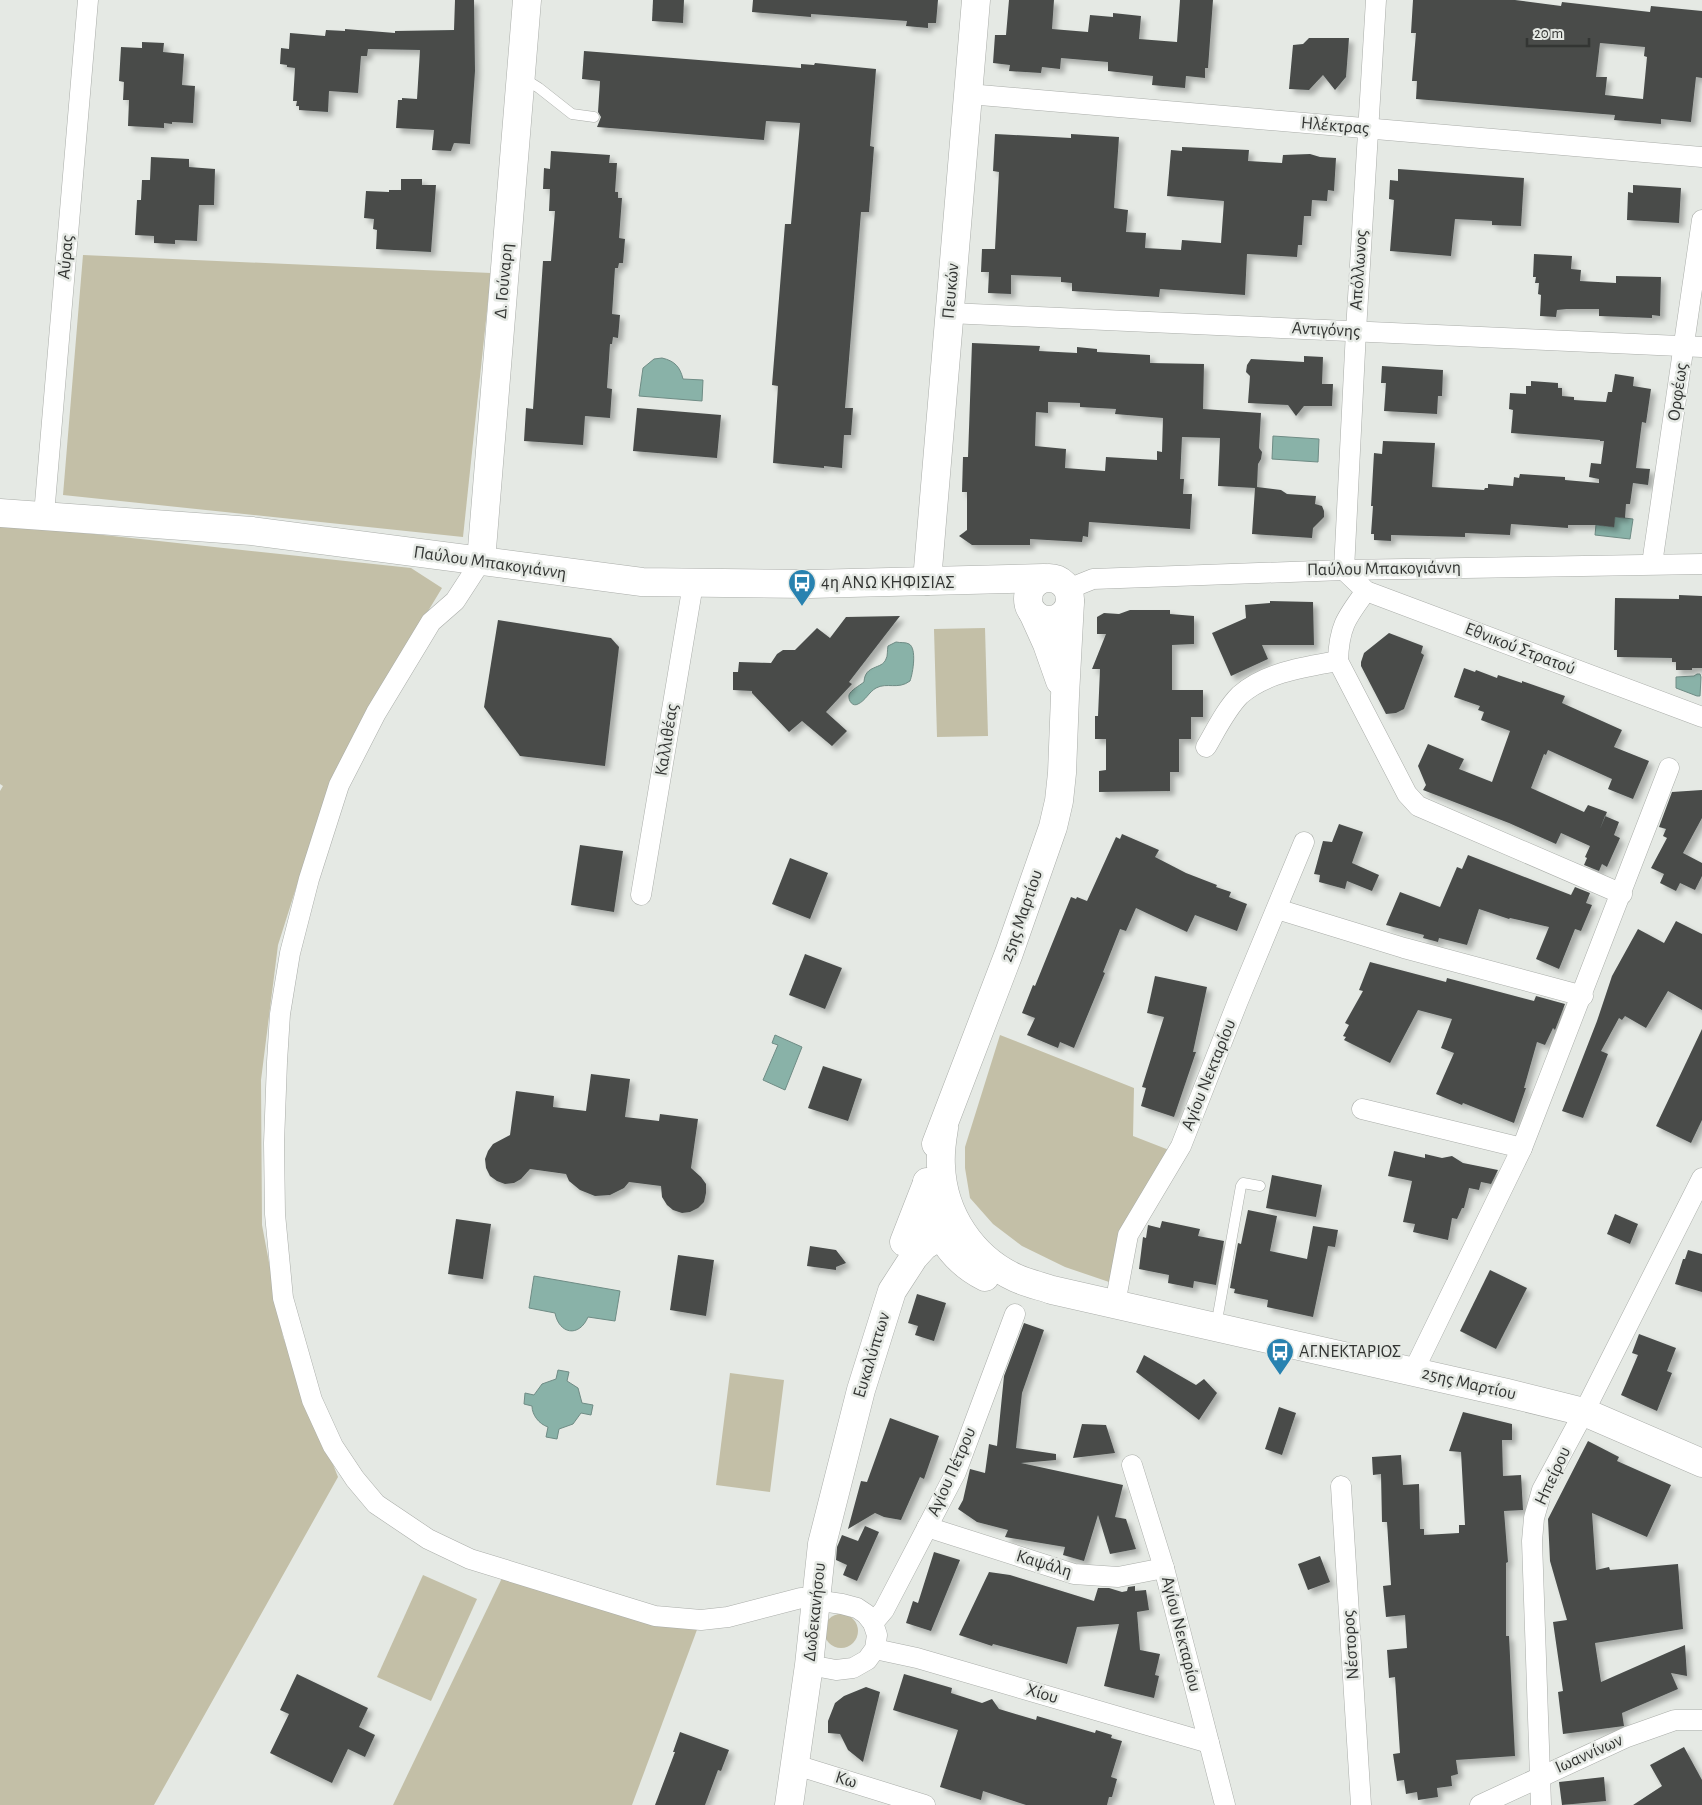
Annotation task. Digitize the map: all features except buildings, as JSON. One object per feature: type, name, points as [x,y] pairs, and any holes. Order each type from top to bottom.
[{"type":"main road","name":"Δ. Γούναρη","points":[[481,561],[527,0]]},
{"type":"main road","name":"Πευκών","points":[[927,581],[976,0]]},
{"type":"main road","name":"Παύλου Μπακογιάννη","points":[[0,513],[252,530],[642,582],[810,584],[981,580],[1061,589]]},
{"type":"main road","name":"Παύλου Μπακογιάννη","points":[[981,580],[1009,590],[1031,610]]},
{"type":"main road","points":[[1032,586],[1061,589],[1064,614],[1052,620],[1038,618],[1031,610],[1027,600],[1028,592],[1032,586]]},
{"type":"main road","name":"25ης Μαρτίου","points":[[1061,589],[1064,696],[1062,773],[1059,801],[1053,827],[1009,953],[944,1128],[929,1163],[928,1198],[945,1221],[992,1264],[1016,1278],[1052,1290],[1584,1412],[1702,1463]]},
{"type":"main road","name":"25ης Μαρτίου","points":[[1031,610],[1047,644],[1064,696]]},
{"type":"main road","name":"25ης Μαρτίου","points":[[944,1128],[940,1164],[945,1221],[961,1260],[968,1267],[994,1282],[1023,1289],[1052,1290]]},
{"type":"main road","points":[[927,1183],[909,1249],[946,1255],[961,1260]]},
{"type":"main road","name":"Ευκαλύπτων","points":[[852,1420],[892,1291],[909,1249],[924,1246],[945,1221]]},
{"type":"main road","name":"Δωδεκανήσου","points":[[789,1805],[809,1665],[822,1544],[852,1420]]},
{"type":"street","name":"Αύρας","points":[[44,515],[88,0]]},
{"type":"street","name":"Απόλλωνος","points":[[1344,570],[1376,0]]},
{"type":"street","name":"Ηλέκτρας","points":[[968,94],[1702,157]]},
{"type":"street","name":"Ορφέως","points":[[1652,564],[1693,346],[1702,220]]},
{"type":"street","name":"Αντιγόνης","points":[[949,313],[1693,346]]},
{"type":"street","points":[[481,561],[455,601],[431,622],[376,713],[339,785],[309,879],[290,953],[280,1014],[277,1062],[274,1144],[275,1214],[283,1298],[312,1400],[333,1446],[355,1480],[376,1504],[428,1539],[470,1559],[655,1616],[701,1620],[728,1617],[800,1598],[857,1608],[866,1614],[873,1623],[877,1634],[875,1649],[867,1660],[853,1668],[836,1670],[809,1665]]},
{"type":"street","name":"Παύλου Μπακογιάννη","points":[[1061,589],[1093,579],[1344,570],[1702,564]]},
{"type":"street","name":"Εθνικού Στρατού","points":[[1344,570],[1366,591],[1702,717]]},
{"type":"street","name":"Καλλιθέας","points":[[641,895],[693,584]]},
{"type":"street","points":[[1366,591],[1346,617],[1338,640],[1338,661],[1407,794],[1418,806],[1622,894]]},
{"type":"street","points":[[1206,747],[1239,696],[1251,687],[1268,678],[1300,668],[1338,661]]},
{"type":"street","points":[[1414,1372],[1522,1148],[1622,894],[1669,768]]},
{"type":"street","name":"Αγίου Νεκταρίου","points":[[1115,1304],[1128,1235],[1181,1146],[1304,842]]},
{"type":"street","points":[[1277,909],[1404,948],[1582,996]]},
{"type":"street","points":[[1362,1109],[1522,1148]]},
{"type":"street","name":"Ηπείρου","points":[[1541,1805],[1532,1541],[1534,1518],[1542,1490],[1584,1412],[1702,1178]]},
{"type":"street","name":"Αγίου Πέτρου","points":[[873,1623],[884,1610],[956,1472],[1015,1314]]},
{"type":"street","name":"Αγίου Νεκταρίου","points":[[1132,1466],[1164,1568],[1225,1805]]},
{"type":"street","name":"Νέστορος","points":[[1341,1486],[1361,1805]]},
{"type":"street","name":"Καψάλη","points":[[927,1527],[1074,1574],[1118,1577],[1164,1568]]},
{"type":"street","name":"Χίου","points":[[875,1649],[917,1658],[1209,1743]]},
{"type":"street","name":"Ιωαννίνων","points":[[1480,1805],[1626,1737],[1675,1720],[1702,1720]]},
{"type":"street","name":"Κω","points":[[796,1765],[925,1805]]},
{"type":"lane","points":[[520,76],[539,88],[572,114],[594,117]]},
{"type":"lane","points":[[1215,1327],[1241,1186],[1243,1183],[1260,1186]]},
{"type":"shaded area","points":[[83,255],[491,273],[463,537],[63,495]]},
{"type":"shaded area","points":[[0,526],[94,534],[411,568],[442,588],[378,694],[321,809],[278,945],[261,1080],[262,1225],[283,1337],[338,1477],[154,1805],[0,1805],[0,791],[3,786],[0,784]]},
{"type":"shaded area","points":[[985,628],[988,736],[937,737],[934,629]]},
{"type":"shaded area","points":[[1000,1035],[1134,1088],[1133,1136],[1169,1150],[1112,1283],[1065,1267],[1022,1246],[993,1224],[970,1198],[965,1168],[965,1147]]},
{"type":"shaded area","points":[[730,1373],[784,1380],[770,1492],[716,1485]]},
{"type":"shaded area","points":[[423,1575],[477,1599],[431,1701],[377,1677]]},
{"type":"shaded area","points":[[502,1578],[698,1627],[632,1805],[393,1805]]},
{"type":"shaded area","points":[[841,1614],[853,1619],[858,1631],[853,1643],[841,1648],[829,1643],[824,1631],[829,1619]]},
{"type":"water","points":[[662,358],[676,365],[683,379],[703,380],[702,401],[639,396],[643,368],[654,359]]},
{"type":"water","points":[[1273,436],[1319,439],[1318,462],[1272,459]]},
{"type":"water","points":[[1615,517],[1633,519],[1630,539],[1595,535],[1596,525],[1614,527]]},
{"type":"water","points":[[896,642],[908,643],[913,650],[913,667],[910,681],[897,686],[880,686],[860,703],[856,705],[851,703],[849,699],[850,693],[864,682],[867,672],[884,662],[888,646]]},
{"type":"water","points":[[1700,674],[1701,677],[1700,696],[1676,688],[1676,677],[1694,676]]},
{"type":"water","points":[[775,1035],[802,1047],[785,1090],[763,1080],[778,1045],[772,1043]]},
{"type":"water","points":[[534,1276],[620,1291],[615,1321],[588,1317],[580,1328],[570,1331],[565,1329],[557,1320],[555,1313],[529,1308]]},
{"type":"water","points":[[558,1370],[569,1372],[567,1381],[578,1388],[582,1403],[593,1405],[591,1415],[581,1413],[573,1424],[559,1429],[557,1439],[546,1437],[548,1427],[537,1419],[533,1413],[532,1406],[524,1404],[525,1393],[534,1395],[542,1384],[556,1379]]},
{"type":"place","name":"4η ΑΝΩ ΚΗΦΙΣΙΑΣ","points":[[802,607]]},
{"type":"place","name":"ΑΓ.ΝΕΚΤΑΡΙΟΣ","points":[[1280,1376]]}]
